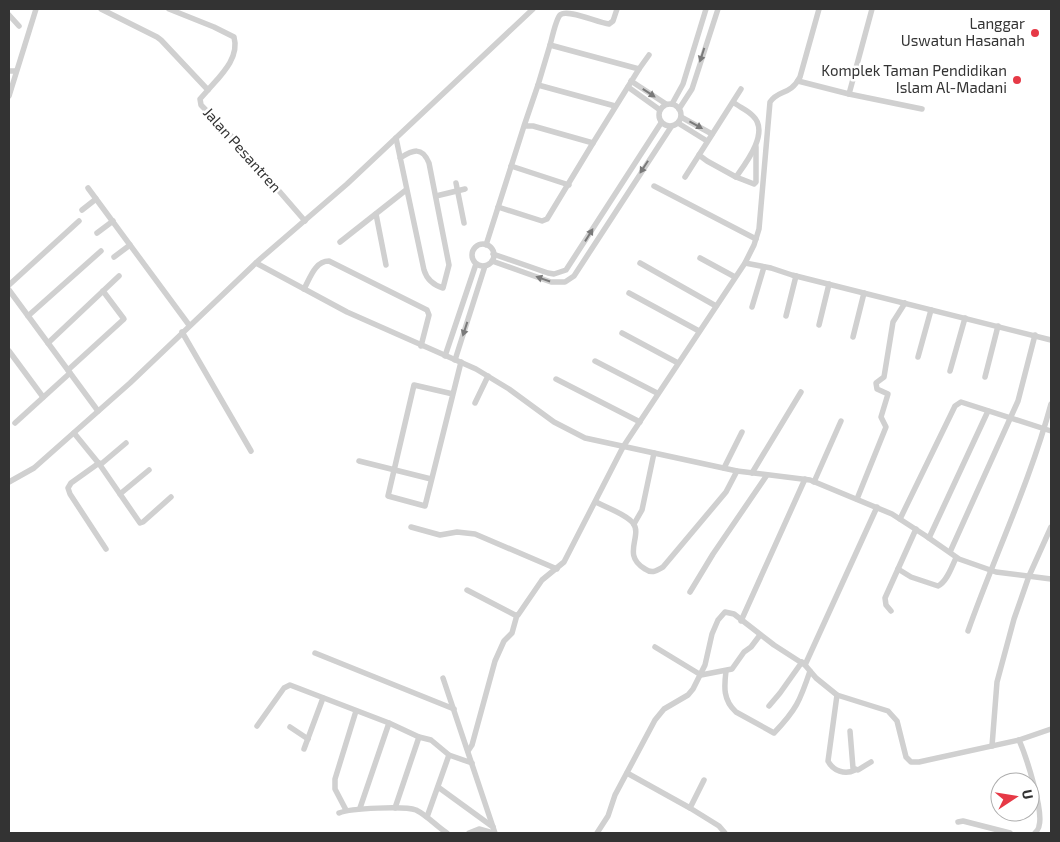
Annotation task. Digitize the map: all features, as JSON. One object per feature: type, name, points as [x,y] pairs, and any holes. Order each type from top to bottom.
[{"type":"street","points":[[9,96],[36,9]]},
{"type":"street","name":"Jalan Pesantren","points":[[102,9],[157,37],[208,90],[200,98],[200,105],[235,140],[305,221]]},
{"type":"street","points":[[169,9],[234,37],[235,46],[230,64],[208,90]]},
{"type":"street","points":[[9,482],[34,468],[74,433],[256,263],[396,138],[533,9]]},
{"type":"street","points":[[486,245],[558,17],[562,13],[570,13],[609,24],[613,21],[617,9]]},
{"type":"street","points":[[671,127],[661,123],[658,118],[660,110],[669,104],[683,84],[706,9]]},
{"type":"street","points":[[492,261],[551,282],[564,282],[574,276],[671,127],[678,123],[681,117],[679,109],[692,89],[718,9]]},
{"type":"street","points":[[468,751],[472,744],[494,661],[504,641],[512,633],[517,615],[520,614],[542,580],[564,562],[623,447],[657,393],[745,263],[756,239],[760,217],[770,102],[788,91],[798,80],[819,9]]},
{"type":"street","points":[[849,94],[872,9]]},
{"type":"street","points":[[9,15],[19,26]]},
{"type":"street","points":[[550,45],[639,69]]},
{"type":"street","points":[[498,206],[547,219],[615,106],[650,55]]},
{"type":"street","points":[[9,71],[16,71]]},
{"type":"street","points":[[798,80],[849,94],[922,109]]},
{"type":"street","points":[[630,84],[679,109]]},
{"type":"street","points":[[630,84],[660,110]]},
{"type":"street","points":[[538,85],[615,106]]},
{"type":"street","points":[[685,177],[741,89]]},
{"type":"street","points":[[699,155],[748,183],[754,184],[756,182],[757,124],[753,116],[733,102]]},
{"type":"street","points":[[681,117],[712,134]]},
{"type":"street","points":[[493,254],[554,274],[566,270],[661,123]]},
{"type":"street","points":[[678,123],[707,141]]},
{"type":"street","points":[[524,126],[533,126],[593,143]]},
{"type":"street","points":[[396,138],[406,190],[427,278],[442,288],[445,284],[449,266],[427,158],[413,150],[400,158]]},
{"type":"street","points":[[736,177],[756,145]]},
{"type":"street","points":[[511,166],[569,185]]},
{"type":"street","points":[[456,183],[464,223]]},
{"type":"street","points":[[654,186],[756,239]]},
{"type":"street","points":[[88,188],[189,325]]},
{"type":"street","points":[[436,196],[465,189]]},
{"type":"street","points":[[340,242],[406,190]]},
{"type":"street","points":[[82,210],[96,198]]},
{"type":"street","points":[[376,214],[386,265]]},
{"type":"street","points":[[9,285],[79,221]]},
{"type":"street","points":[[97,233],[113,221]]},
{"type":"street","points":[[114,257],[130,245]]},
{"type":"street","points":[[453,394],[414,385],[388,496],[425,506],[453,394],[458,361],[472,306],[485,266],[492,261],[492,250],[486,245],[479,245],[473,250],[472,258],[476,264],[485,266]]},
{"type":"street","points":[[28,316],[101,251]]},
{"type":"street","points":[[700,258],[735,277]]},
{"type":"street","points":[[304,289],[318,263],[329,261],[427,310],[429,315],[422,346]]},
{"type":"street","points":[[256,263],[347,312],[488,376],[510,389],[554,422],[585,438],[737,471],[805,479],[857,499],[900,519],[956,558],[990,570],[1012,575],[1051,579]]},
{"type":"street","points":[[640,263],[716,306]]},
{"type":"street","points":[[745,263],[1051,340]]},
{"type":"street","points":[[445,356],[476,264]]},
{"type":"street","points":[[528,274],[530,267]]},
{"type":"street","points":[[752,307],[764,267]]},
{"type":"street","points":[[48,343],[119,276]]},
{"type":"street","points":[[786,316],[796,276]]},
{"type":"street","points":[[819,325],[829,284]]},
{"type":"street","points":[[9,290],[98,411]]},
{"type":"street","points":[[15,423],[124,319],[103,291]]},
{"type":"street","points":[[629,293],[699,331]]},
{"type":"street","points":[[853,337],[864,293]]},
{"type":"street","points":[[463,303],[472,306]]},
{"type":"street","points":[[857,499],[886,427],[881,417],[888,394],[877,389],[876,383],[884,377],[893,322],[905,304]]},
{"type":"street","points":[[918,357],[931,310]]},
{"type":"street","points":[[950,371],[965,318]]},
{"type":"street","points":[[986,377],[998,326]]},
{"type":"street","points":[[182,332],[251,451]]},
{"type":"street","points":[[622,333],[678,362]]},
{"type":"street","points":[[950,552],[1018,401],[1035,335]]},
{"type":"street","points":[[9,351],[43,397]]},
{"type":"street","points":[[595,361],[657,393]]},
{"type":"street","points":[[475,404],[488,376]]},
{"type":"street","points":[[556,379],[640,422]]},
{"type":"street","points":[[752,473],[801,392]]},
{"type":"street","points":[[900,519],[954,406],[961,402],[1010,419],[1051,430]]},
{"type":"street","points":[[968,632],[990,570],[1030,473],[1051,404]]},
{"type":"street","points":[[929,538],[988,411]]},
{"type":"street","points":[[814,482],[841,421]]},
{"type":"street","points":[[724,468],[742,432]]},
{"type":"street","points":[[74,433],[100,464],[140,523],[171,497]]},
{"type":"street","points":[[106,549],[68,488],[71,483],[100,464],[126,443]]},
{"type":"street","points":[[634,524],[642,510],[654,453]]},
{"type":"street","points":[[359,461],[432,479]]},
{"type":"street","points":[[120,494],[149,470]]},
{"type":"street","points":[[596,502],[623,515],[634,524],[636,531],[633,553],[636,561],[644,569],[656,572],[663,567],[726,492],[737,471]]},
{"type":"street","points":[[690,592],[713,554],[767,475]]},
{"type":"street","points":[[742,621],[805,479]]},
{"type":"street","points":[[769,706],[803,663],[876,507]]},
{"type":"street","points":[[411,527],[440,535],[457,532],[475,534],[557,569]]},
{"type":"street","points":[[992,746],[997,682],[1014,619],[1051,527]]},
{"type":"street","points":[[891,611],[886,605],[885,598],[916,529]]},
{"type":"street","points":[[898,569],[911,577],[938,586],[946,578],[956,558]]},
{"type":"street","points":[[468,590],[517,615]]},
{"type":"street","points":[[597,833],[608,816],[615,796],[654,720],[664,709],[690,692],[701,674],[707,660],[712,634],[722,613],[727,611],[803,663],[816,678],[837,694],[888,711],[893,715],[906,757],[911,762],[915,763],[1019,740],[1051,729]]},
{"type":"street","points":[[655,647],[701,674],[718,670],[730,670],[760,634]]},
{"type":"street","points":[[314,653],[454,709]]},
{"type":"street","points":[[726,670],[724,692],[730,707],[774,733],[798,704],[810,671]]},
{"type":"street","points":[[443,678],[494,831]]},
{"type":"street","points":[[258,726],[284,688],[290,685],[389,723],[419,737],[431,740],[449,755],[472,763]]},
{"type":"street","points":[[837,694],[828,761],[831,766],[843,772],[862,768],[871,762]]},
{"type":"street","points":[[304,749],[323,698]]},
{"type":"street","points":[[346,810],[335,789],[335,779],[356,711]]},
{"type":"street","points":[[360,808],[389,723]]},
{"type":"street","points":[[290,727],[308,739]]},
{"type":"street","points":[[850,731],[852,764],[855,770]]},
{"type":"street","points":[[395,808],[419,737]]},
{"type":"street","points":[[1019,740],[1037,797],[1040,820],[1039,827],[1035,833]]},
{"type":"street","points":[[428,817],[449,755]]},
{"type":"street","points":[[627,774],[690,808],[719,826],[725,833]]},
{"type":"street","points":[[690,808],[704,780]]},
{"type":"street","points":[[438,787],[494,831]]},
{"type":"street","points":[[339,813],[360,808],[415,810],[428,817],[447,833]]},
{"type":"street","points":[[958,822],[963,821],[1010,833]]},
{"type":"street","points":[[468,833],[479,829],[494,831]]},
{"type":"place","name":"Langgar Uswatun Hasanah","points":[[1035,33]]},
{"type":"place","name":"Komplek Taman Pendidikan Islam Al-Madani","points":[[1017,80]]}]
